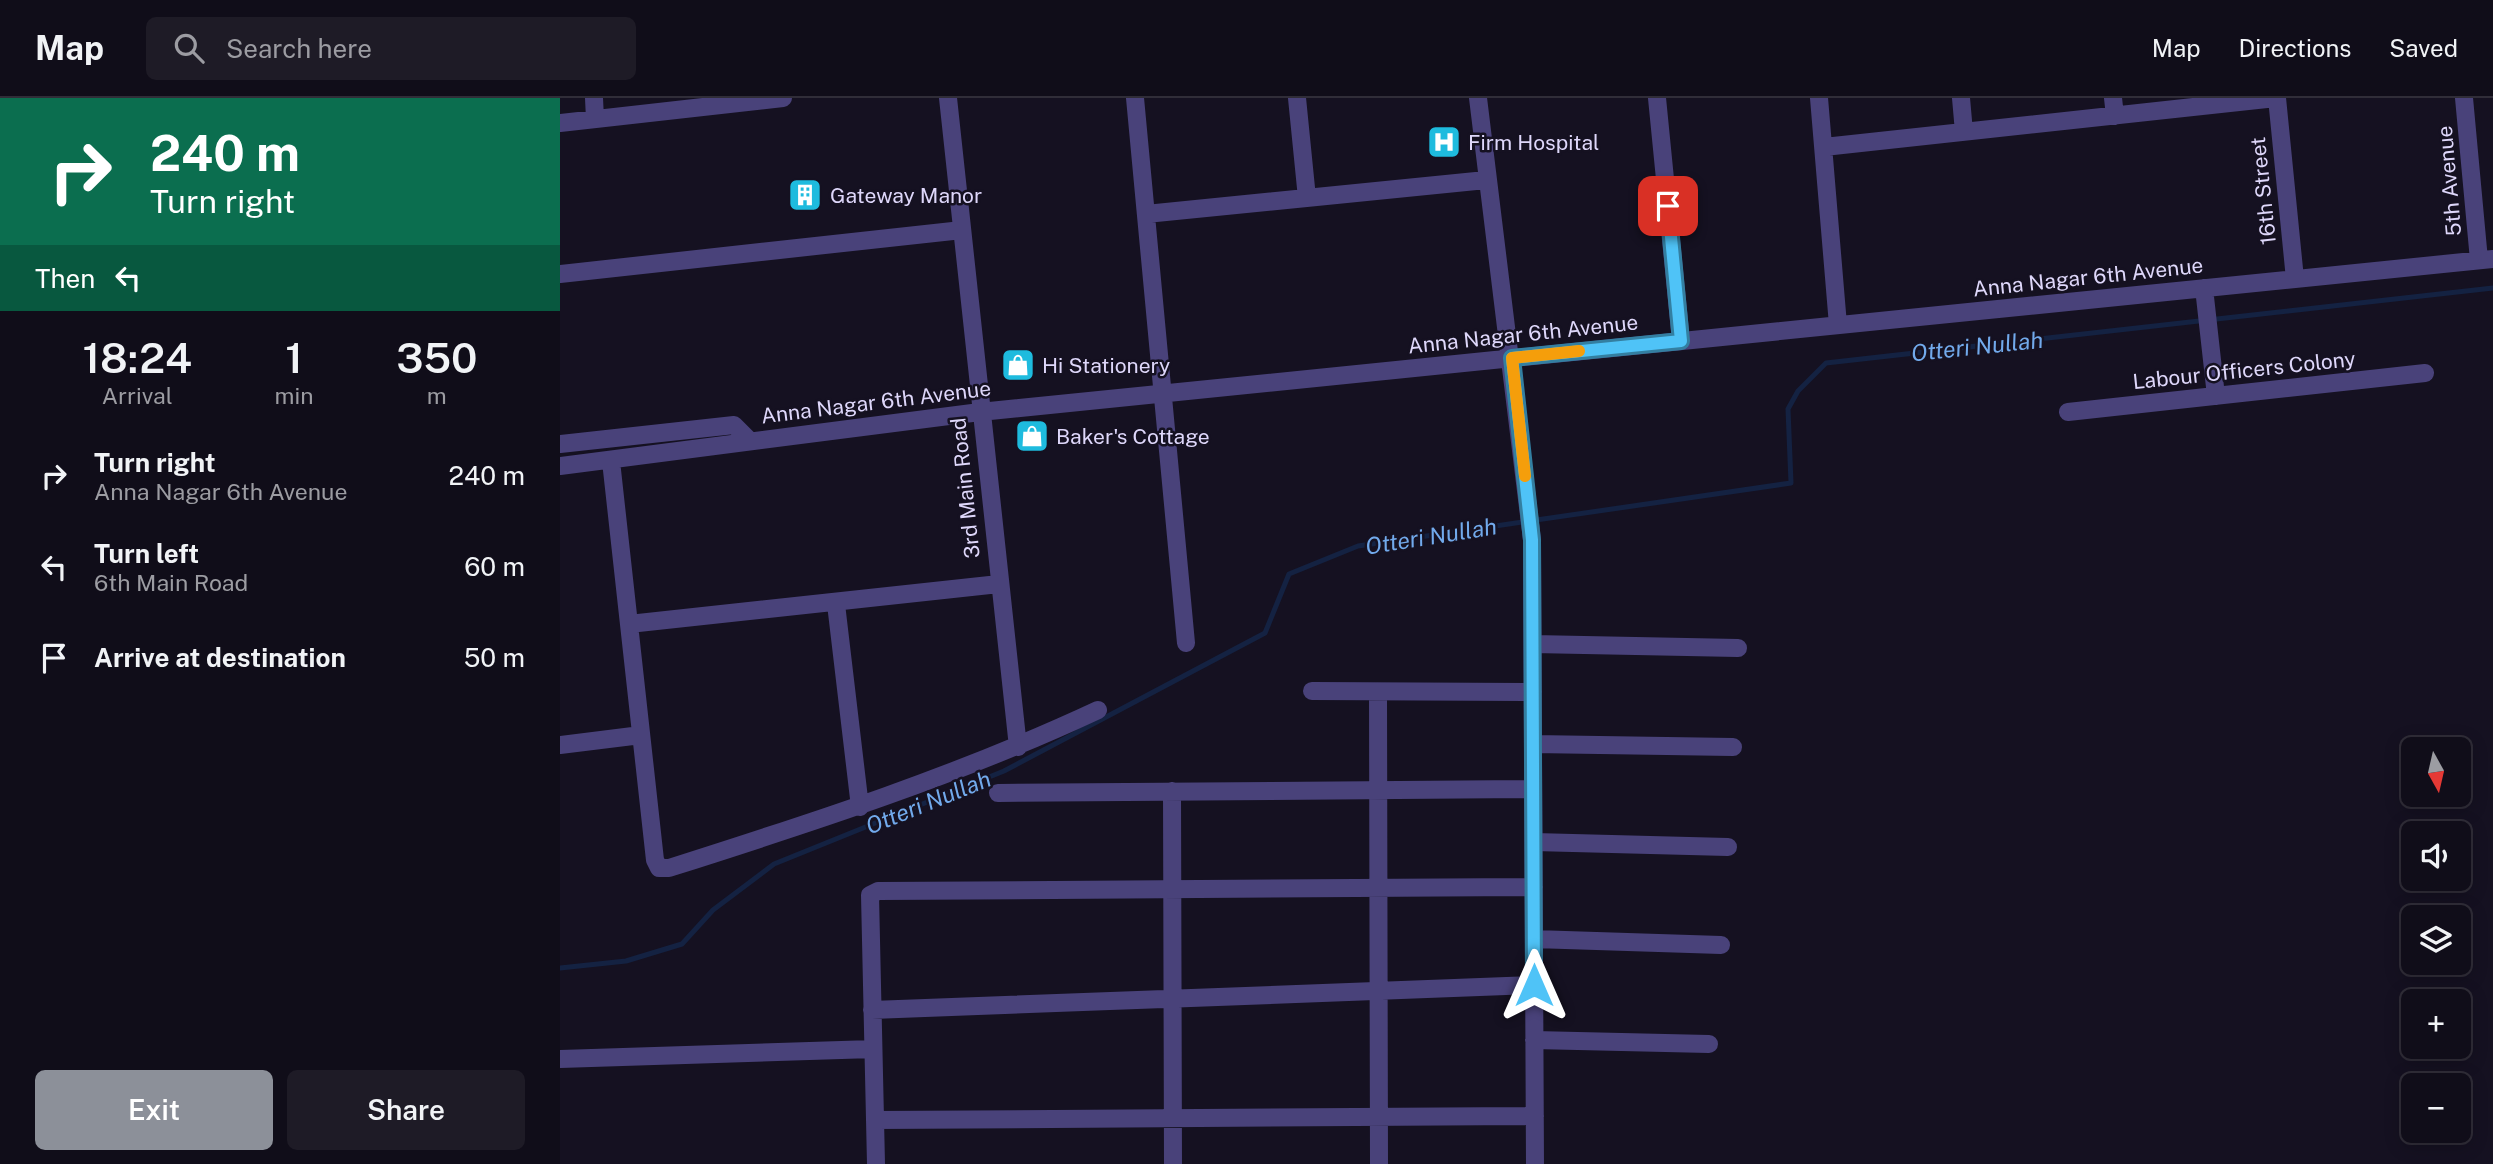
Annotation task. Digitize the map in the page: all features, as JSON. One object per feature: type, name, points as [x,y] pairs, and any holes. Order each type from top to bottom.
[{"type":"street","points":[[594,98],[595,119]]},
{"type":"street","points":[[560,123],[783,98]]},
{"type":"street","name":"3rd Main Road","points":[[948,98],[1018,747]]},
{"type":"street","points":[[1135,98],[1186,643]]},
{"type":"street","points":[[1297,98],[1307,198]]},
{"type":"street","points":[[1478,98],[1486,180],[1512,358],[1532,540],[1535,1164]]},
{"type":"street","points":[[1657,98],[1681,341]]},
{"type":"street","points":[[1819,98],[1838,325]]},
{"type":"street","points":[[1961,98],[1964,132]]},
{"type":"street","points":[[1824,147],[1964,132],[2114,107],[2276,98]]},
{"type":"street","name":"16th Street","points":[[2276,98],[2295,279]]},
{"type":"street","name":"5th Avenue","points":[[2464,98],[2486,259]]},
{"type":"street","points":[[1146,214],[1486,180]]},
{"type":"street","points":[[560,274],[962,230]]},
{"type":"street","name":"Anna Nagar 6th Avenue","points":[[560,466],[611,461],[748,439],[980,412],[2486,259]]},
{"type":"street","points":[[2204,288],[2216,396]]},
{"type":"street","name":"Labour Officers Colony","points":[[2068,412],[2425,373]]},
{"type":"street","points":[[560,444],[734,425],[748,439]]},
{"type":"street","points":[[611,461],[655,860],[659,868],[669,869],[860,807],[1018,747],[1098,710]]},
{"type":"street","points":[[629,624],[836,604],[999,584]]},
{"type":"street","points":[[836,604],[860,807]]},
{"type":"street","points":[[1533,644],[1738,648]]},
{"type":"street","points":[[1312,691],[1533,692]]},
{"type":"street","points":[[1378,692],[1379,1164]]},
{"type":"street","points":[[560,745],[641,735]]},
{"type":"street","points":[[1533,744],[1733,747]]},
{"type":"street","points":[[998,793],[1533,789]]},
{"type":"street","points":[[1171,791],[1173,1164]]},
{"type":"street","points":[[1534,842],[1728,848]]},
{"type":"street","points":[[877,1164],[870,895],[878,891],[1534,887]]},
{"type":"street","points":[[1534,939],[1721,944]]},
{"type":"street","points":[[872,1010],[1171,1001],[1534,985]]},
{"type":"street","points":[[1534,1040],[1709,1044]]},
{"type":"street","points":[[560,1059],[873,1049]]},
{"type":"street","points":[[875,1120],[1535,1116]]},
{"type":"waterway","name":"Otteri Nullah","points":[[560,968],[626,961],[682,944],[713,910],[774,864],[1004,771],[1265,633],[1289,574],[1358,546],[1791,483],[1788,409],[1798,391],[1826,363],[2493,288]]},
{"type":"slow traffic","points":[[1525,476],[1512,358],[1579,351]]},
{"type":"place","name":"Firm Hospital","points":[[1444,142]]},
{"type":"place","name":"Gateway Manor","points":[[805,195]]},
{"type":"place","name":"Hi Stationery","points":[[1018,365]]},
{"type":"place","name":"Baker's Cottage","points":[[1032,436]]},
{"type":"route","points":[[1534,985],[1532,540],[1512,358],[1681,341],[1668,206]]}]
